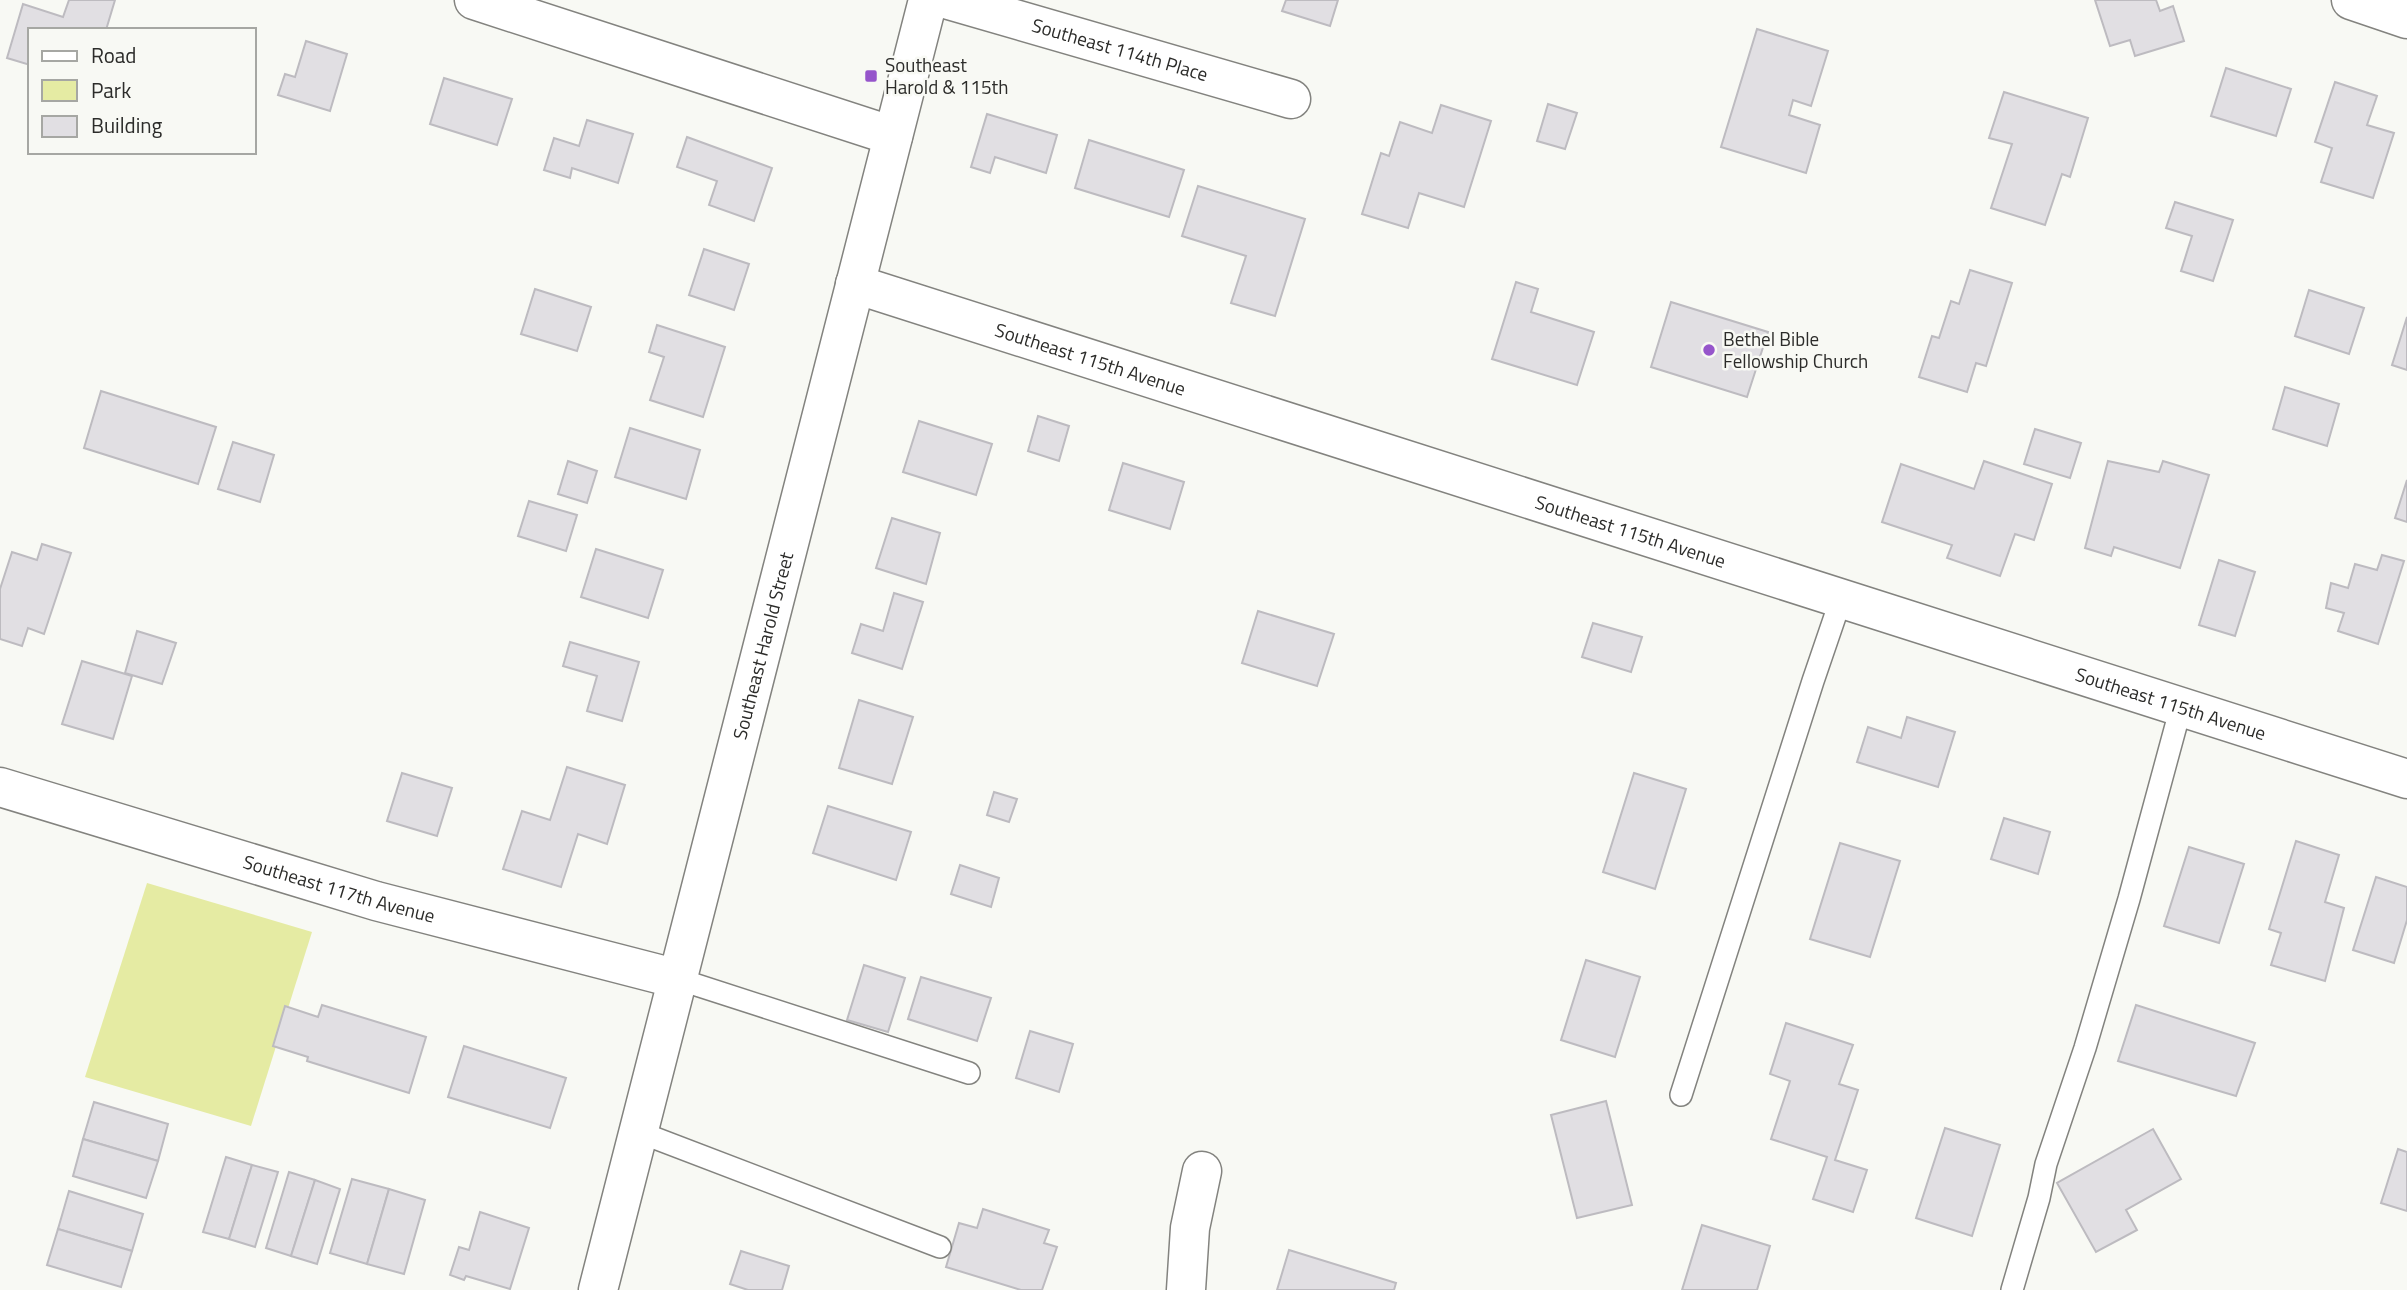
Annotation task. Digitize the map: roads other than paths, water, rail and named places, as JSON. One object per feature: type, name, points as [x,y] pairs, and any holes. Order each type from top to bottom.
[{"type":"street","points":[[474,0],[893,136]]},
{"type":"street","name":"Southeast Harold Street","points":[[598,1290],[928,0]]},
{"type":"street","name":"Southeast 114th Place","points":[[949,0],[1291,99]]},
{"type":"street","points":[[2351,0],[2407,19]]},
{"type":"street","name":"Southeast 115th Avenue","points":[[855,285],[2407,779]]},
{"type":"street","name":"Southeast 117th Avenue","points":[[0,787],[376,901],[678,979]]},
{"type":"street","points":[[1186,1290],[1190,1228],[1202,1171]]},
{"type":"lane","points":[[1681,1095],[1841,599]]},
{"type":"lane","points":[[2012,1290],[2046,1164],[2085,1048],[2129,899],[2181,707]]},
{"type":"lane","points":[[678,979],[969,1073]]},
{"type":"lane","points":[[639,1132],[940,1247]]},
{"type":"place","name":"Southeast Harold & 115th","points":[[871,76]]},
{"type":"place","name":"Bethel Bible Fellowship Church","points":[[1709,350]]}]
